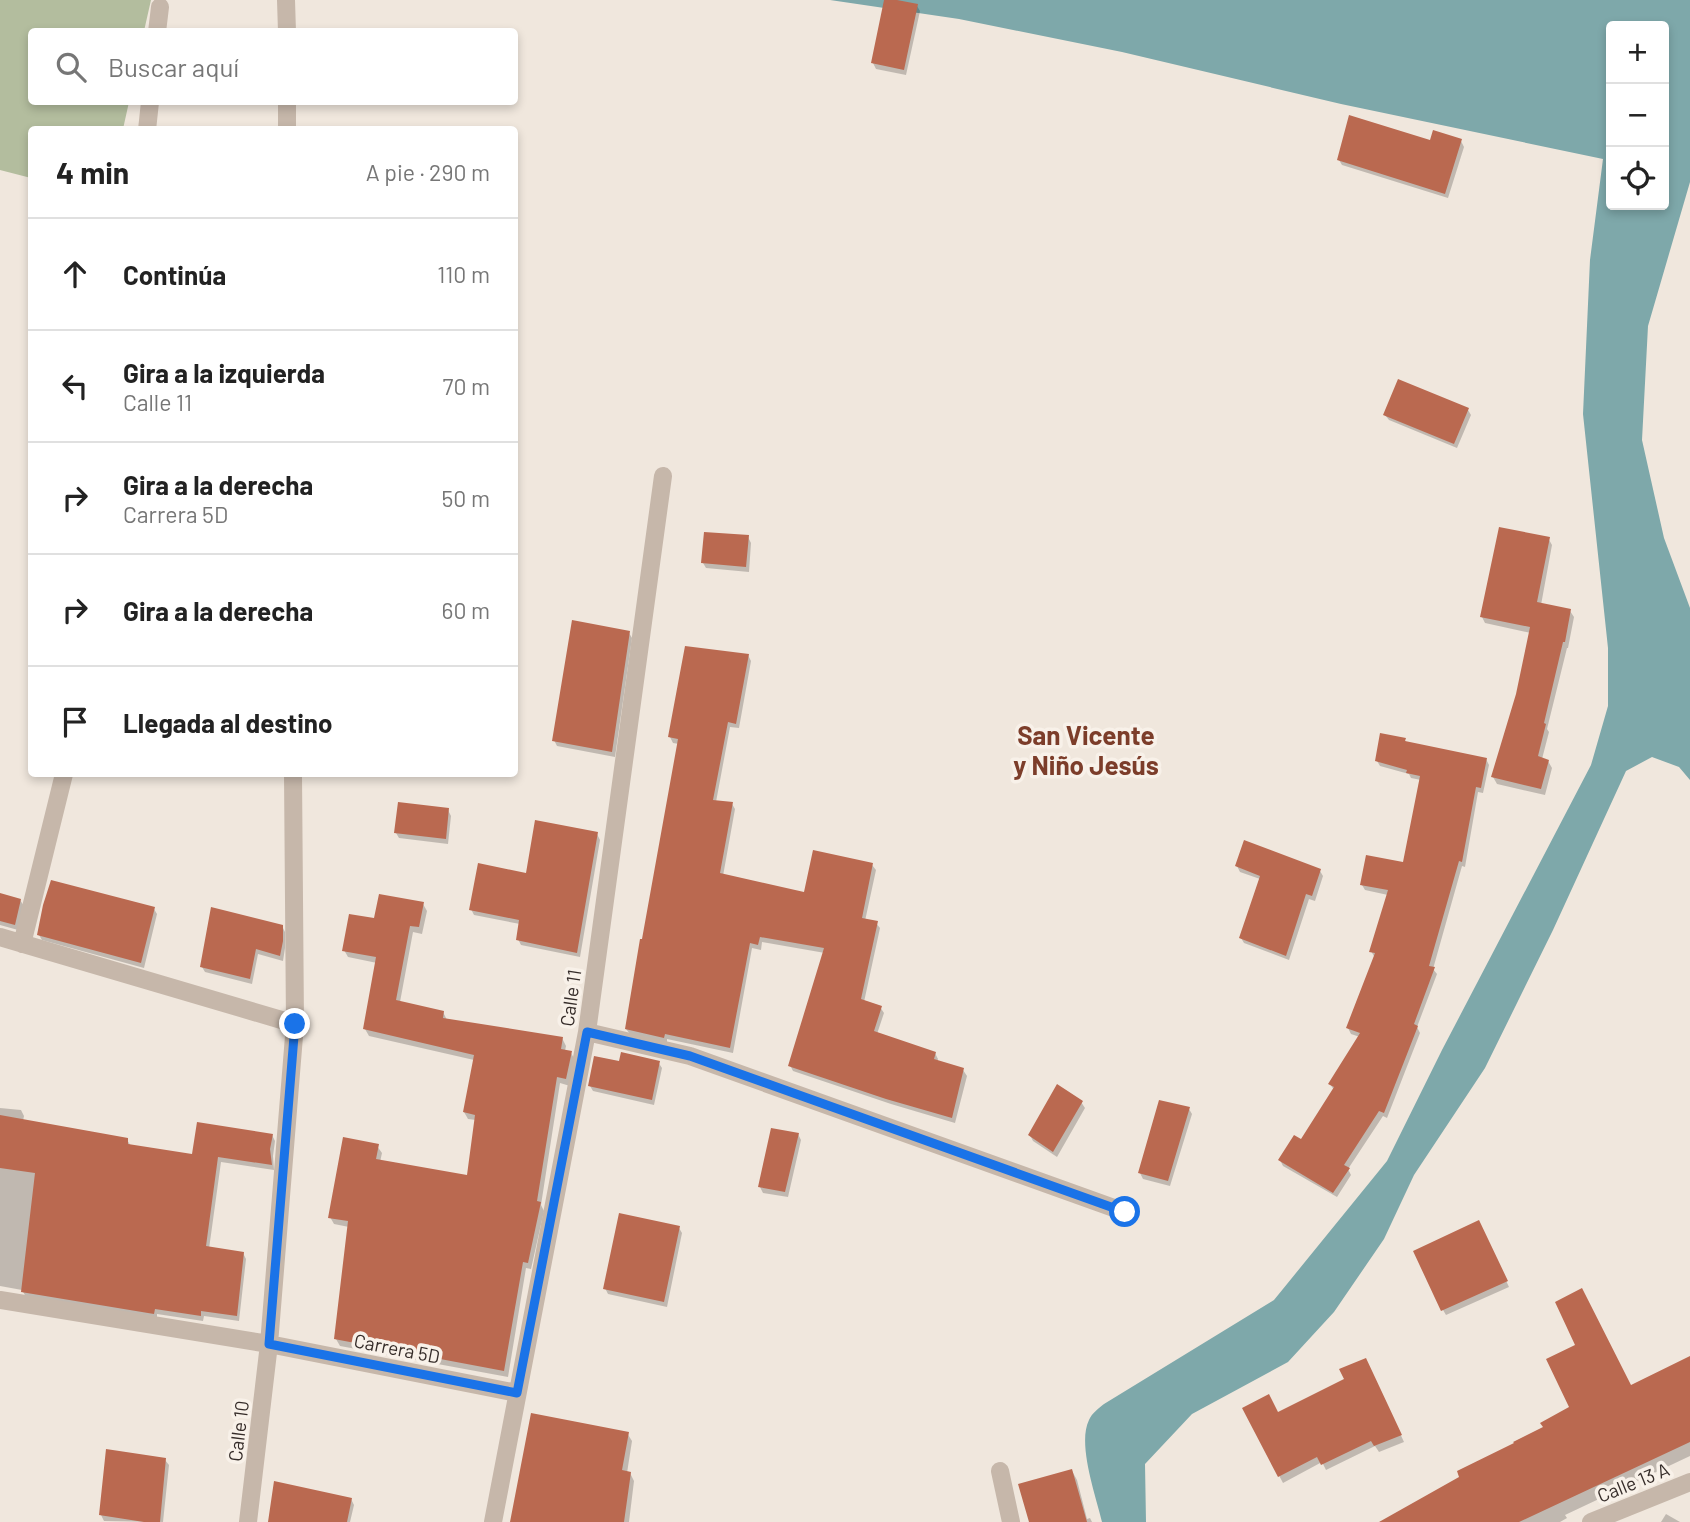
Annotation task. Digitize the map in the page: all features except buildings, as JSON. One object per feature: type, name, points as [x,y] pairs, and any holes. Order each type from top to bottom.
[{"type":"street","points":[[286,0],[287,28]]},
{"type":"street","points":[[157,28],[160,7]]},
{"type":"street","points":[[147,126],[150,105]]},
{"type":"street","points":[[287,105],[288,126]]},
{"type":"street","name":"Calle 11","points":[[494,1522],[587,1032],[663,476]]},
{"type":"street","points":[[22,944],[63,777]]},
{"type":"street","name":"Calle 10","points":[[248,1522],[269,1344],[295,1024],[293,777]]},
{"type":"street","points":[[0,937],[295,1024]]},
{"type":"street","points":[[587,1032],[690,1056],[1125,1212]]},
{"type":"street","name":"Carrera 5D","points":[[0,1300],[269,1344],[517,1393]]},
{"type":"street","points":[[1000,1471],[1011,1522]]},
{"type":"street","name":"Calle 13 A","points":[[1598,1521],[1690,1482]]},
{"type":"green space","points":[[0,0],[151,0],[145,28],[28,28],[28,105],[128,105],[124,126],[28,126],[28,177],[0,170]]},
{"type":"water","points":[[830,0],[1690,0],[1690,182],[1648,326],[1642,440],[1664,538],[1690,608],[1690,780],[1679,767],[1652,757],[1626,771],[1553,930],[1485,1068],[1414,1175],[1384,1239],[1334,1312],[1288,1362],[1192,1414],[1145,1464],[1146,1522],[1102,1522],[1086,1456],[1086,1430],[1090,1417],[1104,1404],[1274,1300],[1387,1161],[1591,765],[1608,706],[1608,648],[1583,414],[1590,260],[1603,159],[1341,104],[1122,52],[959,19]]},
{"type":"district","name":"San Vicente y Niño Jesús","points":[[1086,749]]},
{"type":"route","points":[[295,1024],[269,1344],[517,1393],[587,1032],[690,1056],[1125,1212]]}]
